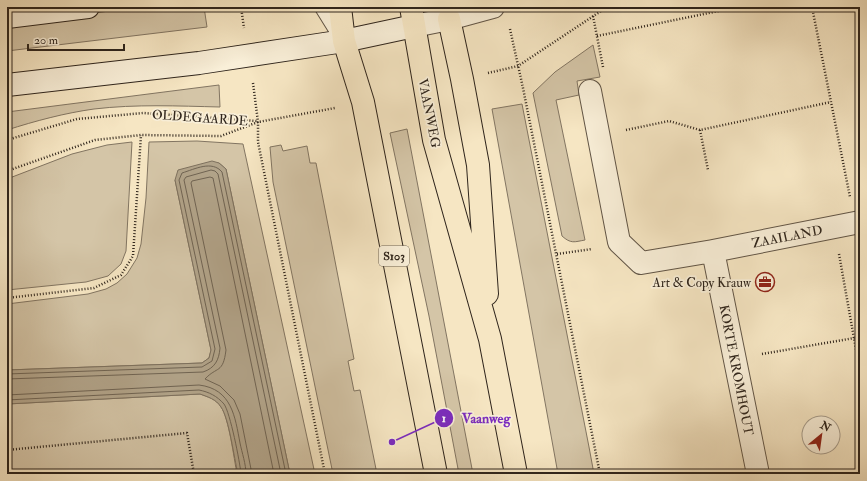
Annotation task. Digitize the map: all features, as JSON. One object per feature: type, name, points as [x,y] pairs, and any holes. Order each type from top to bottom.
[{"type":"highway","name":"S103","points":[[340,7],[344,41],[362,102],[436,474]]},
{"type":"highway","points":[[444,13],[462,78],[478,165],[490,339]]},
{"type":"highway","name":"VAANWEG","points":[[412,17],[434,140],[490,339],[516,474]]},
{"type":"street","points":[[7,17],[88,7]]},
{"type":"street","points":[[7,85],[199,63],[344,41],[412,17],[493,7]]},
{"type":"street","points":[[590,91],[619,242],[641,263],[713,251]]},
{"type":"street","name":"ZAAILAND","points":[[713,251],[858,223]]},
{"type":"street","name":"KORTE KROMHOUT","points":[[713,251],[758,474]]},
{"type":"lane","points":[[323,7],[344,41]]},
{"type":"path","points":[[518,66],[607,7]]},
{"type":"path","points":[[597,36],[738,7]]},
{"type":"path","points":[[812,7],[831,102],[858,223]]},
{"type":"path","points":[[590,91],[604,74],[593,16]]},
{"type":"path","points":[[509,26],[557,254],[600,474]]},
{"type":"path","points":[[599,136],[669,121],[700,130],[831,102]]},
{"type":"path","name":"OLDEGAARDE","points":[[7,140],[77,119],[144,113],[258,122]]},
{"type":"path","points":[[258,122],[258,142],[325,474]]},
{"type":"path","name":"OLDEGAARDE","points":[[7,171],[95,140],[141,135],[221,136],[258,122]]},
{"type":"path","points":[[700,130],[708,170]]},
{"type":"path","points":[[7,298],[94,288],[121,275],[132,256],[141,135]]},
{"type":"path","points":[[834,227],[860,372]]},
{"type":"path","points":[[557,254],[603,247],[619,242]]},
{"type":"path","points":[[734,359],[860,337]]},
{"type":"path","points":[[7,450],[186,433],[194,474]]},
{"type":"shaded area","points":[[134,7],[204,7],[207,27],[7,51],[7,27]]},
{"type":"shaded area","points":[[593,45],[600,77],[577,81],[579,95],[556,100],[585,240],[573,242],[562,236],[533,93],[555,72]]},
{"type":"shaded area","points":[[219,85],[220,107],[110,107],[72,113],[28,123],[7,130],[7,112]]},
{"type":"shaded area","points":[[522,104],[594,474],[558,474],[492,109]]},
{"type":"shaded area","points":[[407,129],[473,474],[459,474],[429,316],[390,133]]},
{"type":"shaded area","points":[[197,141],[243,144],[315,474],[290,474],[226,169],[219,163],[175,180],[211,350],[209,358],[202,363],[7,370],[7,304],[88,294],[106,289],[117,283],[127,274],[137,258],[141,244],[146,198],[149,142]]},
{"type":"shaded area","points":[[132,142],[126,251],[121,264],[108,276],[86,282],[7,290],[7,179],[72,154],[107,145]]},
{"type":"shaded area","points":[[281,145],[283,151],[307,146],[310,163],[316,163],[354,359],[348,361],[354,391],[360,390],[377,474],[333,474],[273,182],[270,147]]},
{"type":"shaded area","points":[[200,394],[217,402],[224,412],[229,429],[237,474],[7,474],[7,404]]},
{"type":"water","points":[[212,161],[219,163],[226,169],[290,474],[238,474],[224,412],[217,402],[200,394],[7,404],[7,370],[202,363],[209,358],[211,350],[175,180],[178,170]]},
{"type":"place","name":"Art & Copy Krauw","points":[[765,282]]},
{"type":"place","name":"Vaanweg","points":[[392,442]]}]
